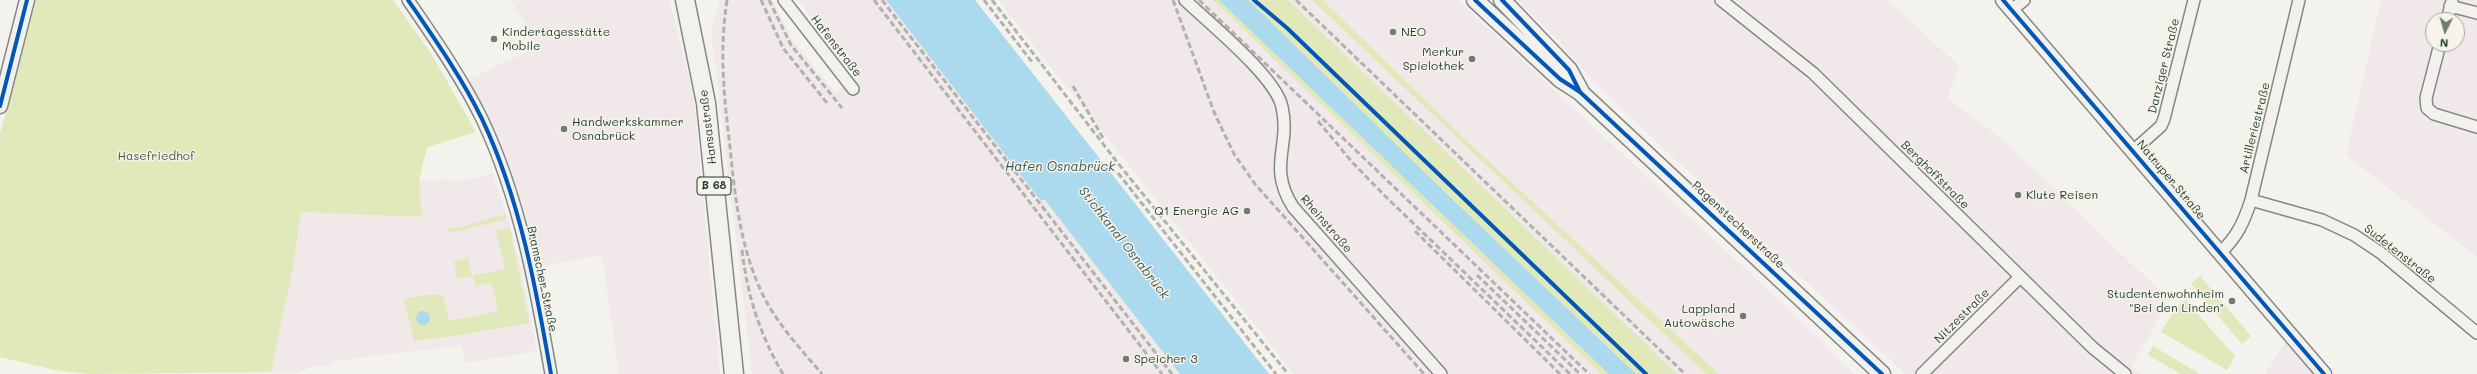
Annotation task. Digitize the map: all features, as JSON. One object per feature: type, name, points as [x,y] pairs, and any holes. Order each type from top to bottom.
[{"type":"main road","name":"Hansastraße","points":[[685,0],[695,40],[706,103],[734,374]]},
{"type":"main road","name":"Pagenstecherstraße","points":[[1475,0],[1560,79],[1580,92],[1882,374]]},
{"type":"main road","name":"Pagenstecherstraße","points":[[1502,0],[1569,70],[1580,92]]},
{"type":"street","points":[[0,106],[2,89],[27,0]]},
{"type":"street","name":"Bramscher Straße","points":[[408,0],[470,97],[498,160],[520,227],[551,374]]},
{"type":"street","name":"Hafenstraße","points":[[784,0],[853,89]]},
{"type":"street","name":"Rheinstraße","points":[[1185,0],[1259,71],[1278,95],[1284,117],[1280,178],[1285,194],[1293,207],[1441,374]]},
{"type":"street","name":"Berghoffstraße","points":[[1721,0],[1813,73],[2093,348],[2125,374]]},
{"type":"street","points":[[2008,5],[2024,0]]},
{"type":"street","name":"Danziger Straße","points":[[2133,151],[2161,126],[2164,119],[2194,0]]},
{"type":"street","name":"Artilleriestraße","points":[[2220,253],[2233,241],[2243,225],[2251,200],[2299,0]]},
{"type":"street","points":[[2451,3],[2477,13]]},
{"type":"street","name":"Natruper Straße","points":[[2008,5],[2322,373]]},
{"type":"street","points":[[2438,52],[2426,98],[2427,108],[2434,114],[2477,127]]},
{"type":"street","name":"Sudetenstraße","points":[[2251,200],[2322,220],[2354,234],[2381,253],[2477,333]]},
{"type":"street","name":"Nitzestraße","points":[[1922,374],[2020,277]]},
{"type":"shaded area","points":[[511,0],[669,0],[693,93],[720,374],[619,374],[602,255],[540,267],[519,193],[501,143],[468,79],[538,47]]},
{"type":"shaded area","points":[[720,0],[772,0],[794,42],[836,93],[858,76],[798,0],[886,0],[1041,200],[1044,199],[1180,374],[752,374],[711,30]]},
{"type":"shaded area","points":[[998,0],[1213,0],[1601,374],[1294,374]]},
{"type":"shaded area","points":[[1288,0],[1312,0],[1706,374],[1677,374]]},
{"type":"shaded area","points":[[1323,0],[1458,0],[1820,339],[1854,374],[1719,374],[1467,141]]},
{"type":"shaded area","points":[[1517,0],[1888,0],[1960,67],[1947,98],[2006,142],[2169,300],[2132,366],[2142,374],[1905,374],[1596,85],[1563,45]]},
{"type":"shaded area","points":[[2381,0],[2477,0],[2477,257],[2346,155]]},
{"type":"shaded area","points":[[492,173],[509,222],[521,270],[537,351],[465,363],[462,346],[331,361],[330,365],[311,367],[292,374],[271,372],[293,268],[301,212],[421,217],[419,181],[475,179]]},
{"type":"shaded area","points":[[2291,333],[2320,374],[2265,374]]},
{"type":"green space","name":"Hasefriedhof","points":[[36,0],[393,0],[432,55],[476,132],[427,147],[419,181],[422,217],[301,212],[293,268],[271,372],[91,374],[60,371],[0,357],[0,134]]},
{"type":"green space","points":[[1213,0],[1288,0],[1677,374],[1601,374]]},
{"type":"green space","points":[[1312,0],[1323,0],[1467,141],[1719,374],[1706,374]]},
{"type":"green space","points":[[505,214],[507,219],[450,233],[448,228],[462,227]]},
{"type":"green space","points":[[510,228],[529,323],[461,335],[414,341],[404,299],[434,294],[444,297],[449,321],[498,311],[492,283],[476,286],[473,276],[505,269],[496,231]]},
{"type":"green space","points":[[468,258],[472,276],[457,279],[454,261]]},
{"type":"green space","points":[[2200,276],[2251,336],[2242,344],[2191,284]]},
{"type":"green space","points":[[2185,300],[2235,356],[2227,370],[2161,332],[2176,307]]},
{"type":"green space","points":[[2153,346],[2200,374],[2181,374],[2148,355]]},
{"type":"water","name":"Hafen Osnabrück","points":[[886,0],[975,0],[1269,374],[1180,374],[1044,199],[1041,201]]},
{"type":"water","points":[[1219,0],[1248,0],[1455,202],[1636,374],[1609,374]]},
{"type":"water","points":[[420,311],[426,311],[430,315],[430,321],[426,325],[420,325],[416,321],[416,315]]},
{"type":"railway","points":[[727,0],[723,38],[724,92],[734,184],[743,238],[754,274],[767,303],[789,335],[822,374]]},
{"type":"railway","points":[[761,0],[783,48],[827,103]]},
{"type":"railway","points":[[769,0],[791,45],[842,108]]},
{"type":"railway","points":[[874,0],[1162,374]]},
{"type":"railway","points":[[882,0],[1172,374]]},
{"type":"railway","points":[[984,0],[1032,62]]},
{"type":"railway","points":[[992,0],[1117,162],[1288,374]]},
{"type":"railway","points":[[1173,0],[1214,112],[1234,154],[1255,184],[1424,374]]},
{"type":"railway","points":[[1199,0],[1589,374]]},
{"type":"railway","points":[[1296,0],[1685,374]]},
{"type":"railway","points":[[1073,86],[1103,138]]},
{"type":"railway","points":[[1318,121],[1352,162],[1385,196],[1570,374]]},
{"type":"railway","points":[[1118,173],[1276,374]]},
{"type":"railway","points":[[1415,231],[1560,374]]},
{"type":"railway","points":[[742,250],[751,299],[761,329],[783,374]]},
{"type":"railway","points":[[1477,275],[1580,374]]},
{"type":"cycle path","points":[[0,106],[27,0]]},
{"type":"cycle path","points":[[408,0],[466,88],[482,119],[507,180],[517,212],[533,277],[551,374]]},
{"type":"cycle path","points":[[1254,0],[1287,28],[1646,374]]},
{"type":"cycle path","points":[[1475,0],[1560,79],[1580,92],[1882,374]]},
{"type":"cycle path","points":[[1502,0],[1569,70],[1580,92]]},
{"type":"cycle path","points":[[2003,0],[2324,374]]},
{"type":"place","name":"NEO","points":[[1393,32]]},
{"type":"place","name":"Kindertagesstätte Mobile","points":[[494,39]]},
{"type":"place","name":"Merkur Spielothek","points":[[1472,59]]},
{"type":"place","name":"Handwerkskammer Osnabrück","points":[[564,129]]},
{"type":"place","name":"Klute Reisen","points":[[2018,195]]},
{"type":"place","name":"Q1 Energie AG","points":[[1247,211]]},
{"type":"place","name":"Studentenwohnheim \"Bei den Linden\"","points":[[2232,301]]},
{"type":"place","name":"Lappland Autowäsche","points":[[1743,316]]},
{"type":"place","name":"Speicher 3","points":[[1126,359]]},
{"type":"water label","name":"Stichkanal Osnabrück","points":[[1124,243]]}]
